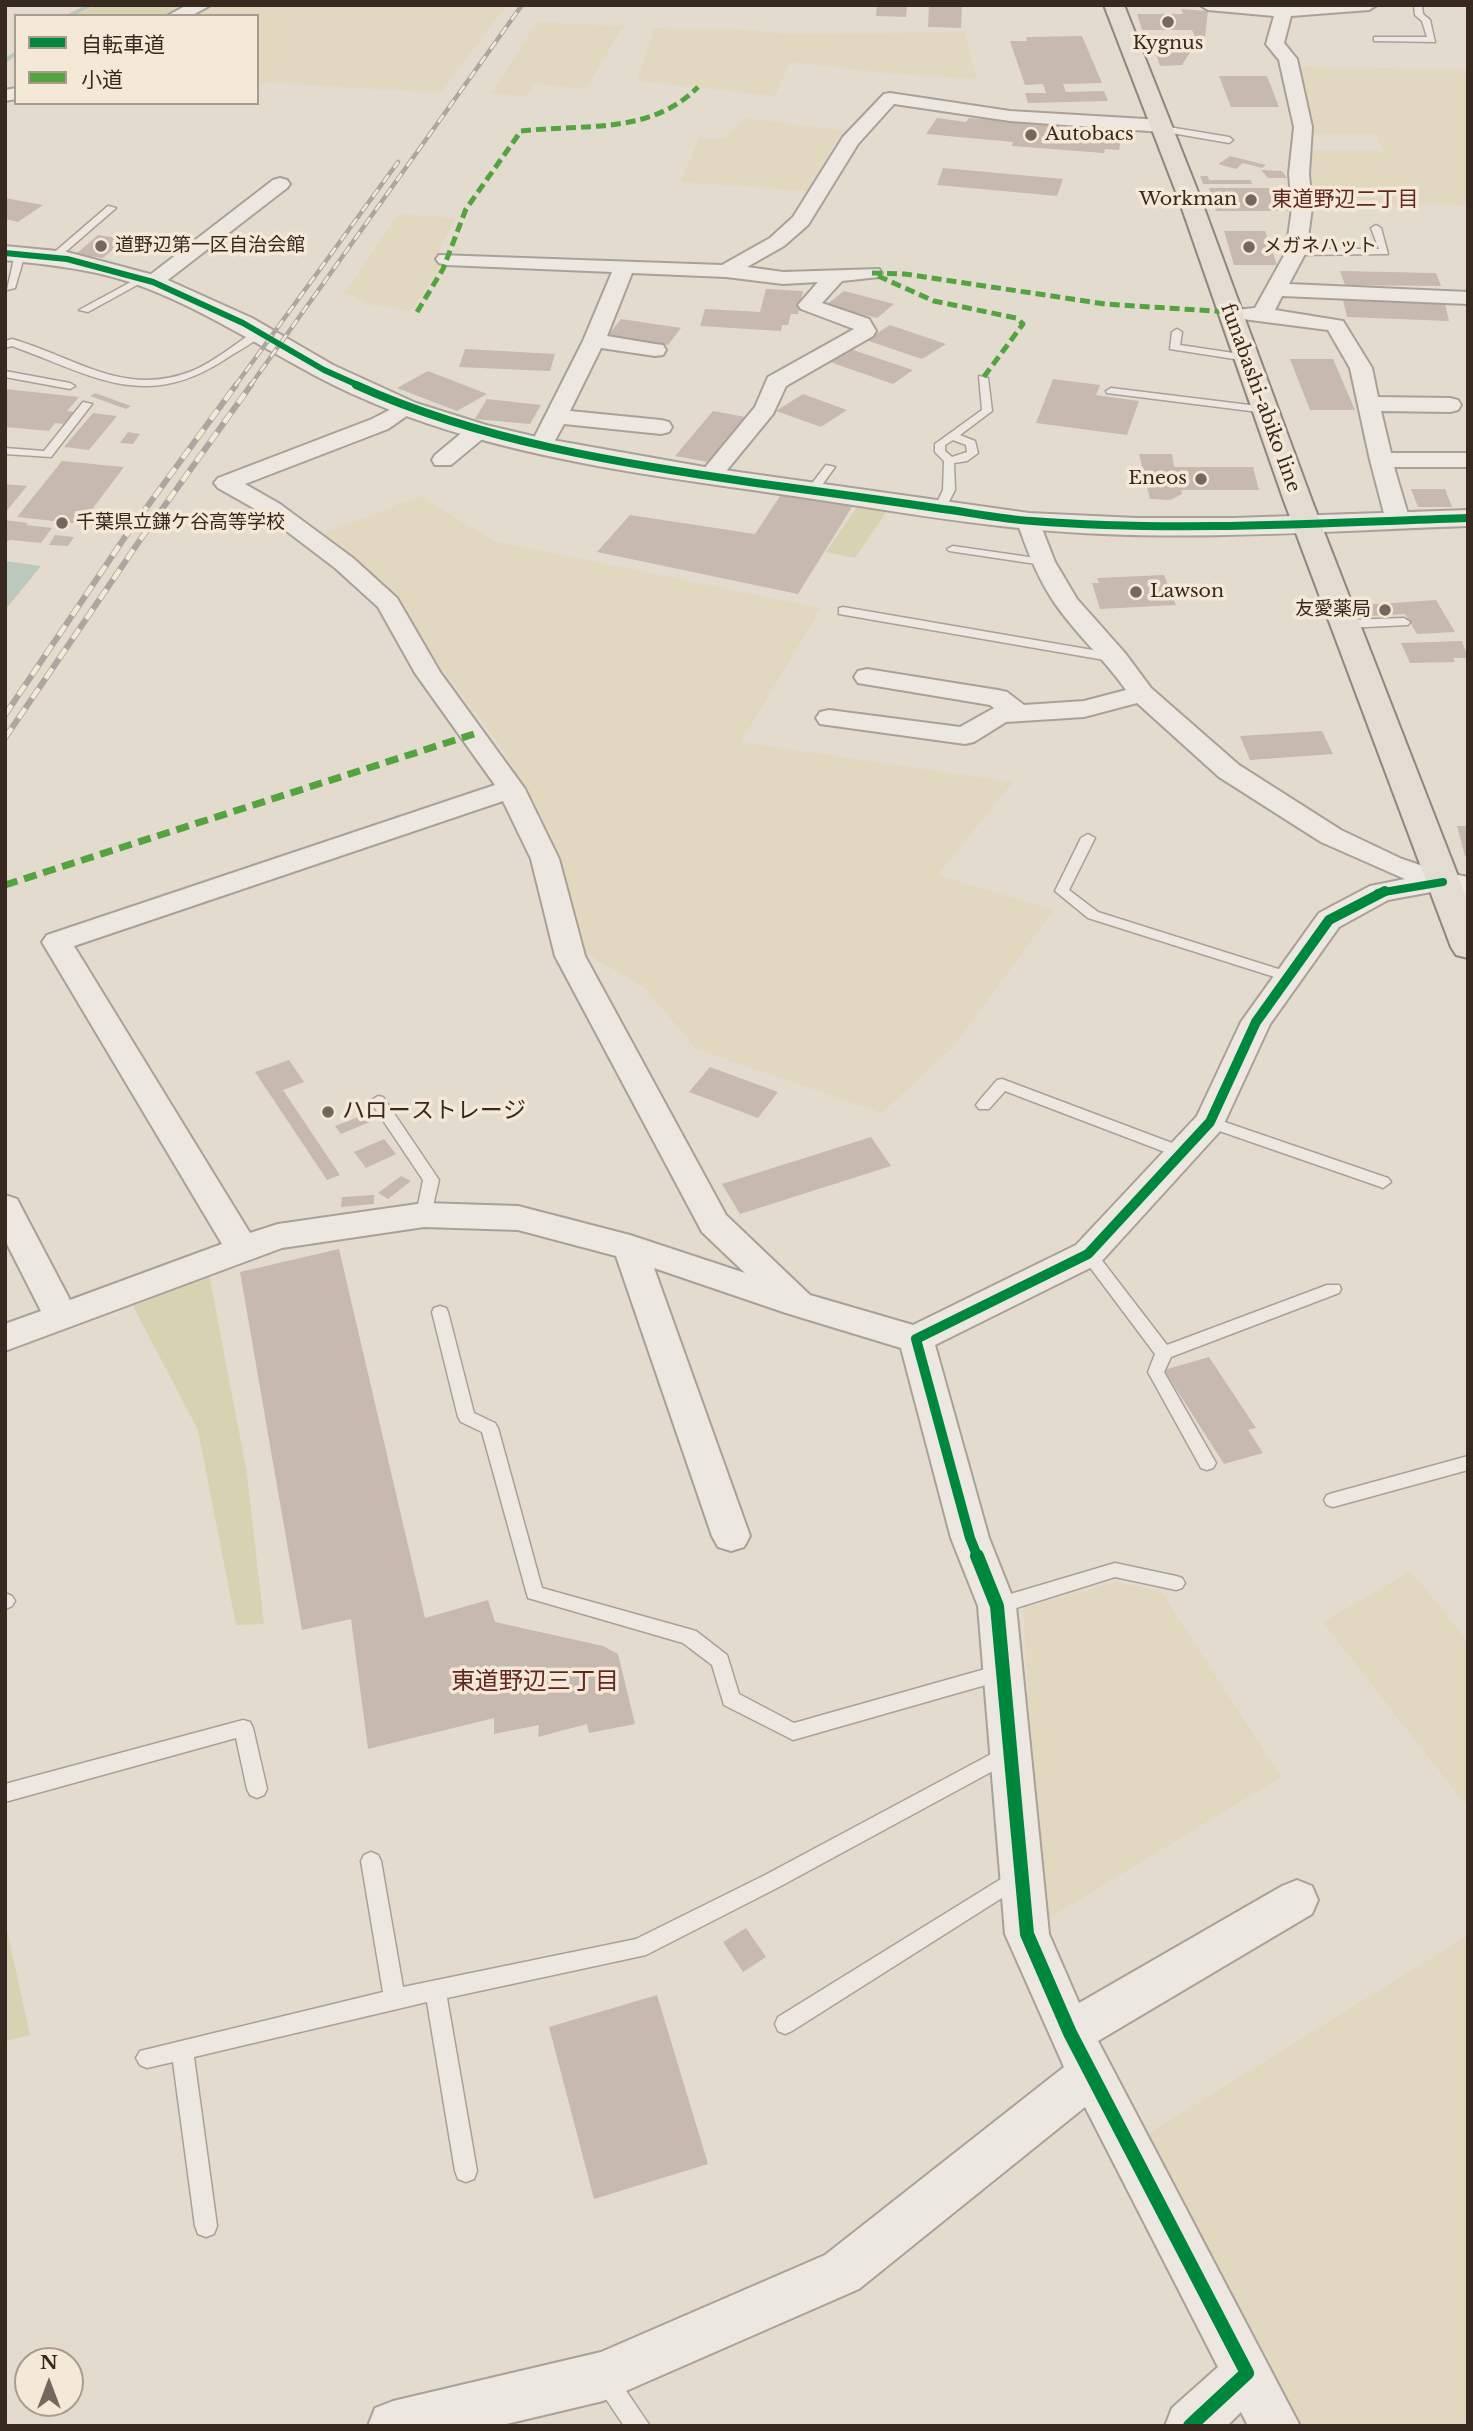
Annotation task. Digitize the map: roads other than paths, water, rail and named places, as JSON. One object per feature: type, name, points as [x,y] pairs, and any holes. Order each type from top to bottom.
[{"type":"main road","name":"funabashi-abiko line","points":[[1114,5],[1162,127],[1307,525],[1456,885],[1468,947]]},
{"type":"street","points":[[180,14],[203,5]]},
{"type":"street","points":[[1208,5],[1278,9],[1369,5]]},
{"type":"street","points":[[1262,314],[1296,251],[1302,208],[1299,174],[1303,127],[1288,59],[1275,44],[1278,9]]},
{"type":"street","points":[[726,271],[777,242],[801,221],[850,141],[890,98],[1010,116],[1162,127]]},
{"type":"street","points":[[148,281],[280,184]]},
{"type":"street","points":[[13,254],[111,269],[148,281],[259,332],[324,370],[407,408],[478,431],[541,446],[710,476],[1029,521],[1136,526],[1307,525],[1468,518]]},
{"type":"street","points":[[446,259],[726,271],[783,278],[872,273]]},
{"type":"street","points":[[541,446],[594,341],[624,267]]},
{"type":"street","points":[[710,476],[765,409],[776,382],[865,331],[862,323],[808,305],[834,277]]},
{"type":"street","points":[[1276,290],[1468,298]]},
{"type":"street","points":[[1229,312],[1336,325],[1360,368],[1398,521]]},
{"type":"street","points":[[594,341],[655,350]]},
{"type":"street","points":[[1370,404],[1450,405]]},
{"type":"street","points":[[407,408],[380,424],[226,483],[272,509],[344,563],[388,603],[428,673],[511,789],[545,859],[570,956],[714,1223],[798,1304]]},
{"type":"street","points":[[555,416],[608,422],[619,420],[661,427]]},
{"type":"street","points":[[443,460],[478,431]]},
{"type":"street","points":[[1381,460],[1468,460]]},
{"type":"street","points":[[1029,521],[1043,562],[1067,603],[1142,694],[1229,771],[1331,836],[1412,873],[1456,885]]},
{"type":"street","points":[[867,677],[998,698],[1018,713]]},
{"type":"street","points":[[829,718],[965,736],[1000,714],[1084,709],[1142,694]]},
{"type":"street","points":[[242,1249],[57,942],[511,789]]},
{"type":"street","points":[[5,1338],[278,1236],[424,1215],[517,1218],[631,1247],[798,1304],[916,1339],[1088,1254],[1210,1122],[1256,1021],[1329,920],[1380,892],[1456,885]]},
{"type":"street","points":[[5,1207],[61,1317]]},
{"type":"street","points":[[631,1247],[731,1536]]},
{"type":"street","points":[[916,1339],[970,1538],[997,1606],[1027,1934],[1070,2033],[1275,2426]]},
{"type":"street","points":[[1070,2033],[1297,1900]]},
{"type":"street","points":[[393,2426],[603,2376],[842,2272],[1092,2073]]},
{"type":"street","points":[[1190,2426],[1247,2373]]},
{"type":"lane","points":[[1377,39],[1432,40],[1426,19],[1419,15],[1418,5]]},
{"type":"lane","points":[[1162,127],[1229,140]]},
{"type":"lane","points":[[53,258],[111,208]]},
{"type":"lane","points":[[1296,251],[1385,251],[1376,228]]},
{"type":"lane","points":[[10,288],[13,254]]},
{"type":"lane","points":[[84,310],[148,281]]},
{"type":"lane","points":[[5,345],[12,342],[122,383],[158,384],[197,373],[259,332]]},
{"type":"lane","points":[[1177,332],[1174,347],[1247,358]]},
{"type":"lane","points":[[5,374],[70,386]]},
{"type":"lane","points":[[940,509],[949,490],[948,460],[940,452],[940,444],[987,411],[983,378]]},
{"type":"lane","points":[[1111,391],[1266,410]]},
{"type":"lane","points":[[5,451],[47,455],[88,404]]},
{"type":"lane","points":[[948,460],[974,453],[971,443],[952,436]]},
{"type":"lane","points":[[813,491],[830,467]]},
{"type":"lane","points":[[953,549],[1043,562]]},
{"type":"lane","points":[[843,611],[1115,658]]},
{"type":"lane","points":[[1346,624],[1404,622]]},
{"type":"lane","points":[[1088,838],[1062,891],[1093,915],[1286,976]]},
{"type":"lane","points":[[984,1104],[1002,1084],[1183,1153]]},
{"type":"lane","points":[[378,1101],[430,1180],[424,1215]]},
{"type":"lane","points":[[1210,1122],[1383,1182]]},
{"type":"lane","points":[[1088,1254],[1164,1353]]},
{"type":"lane","points":[[1207,1463],[1156,1372],[1164,1353],[1333,1289]]},
{"type":"lane","points":[[440,1312],[467,1418],[489,1428],[534,1593],[689,1637],[720,1661],[731,1699],[793,1732],[1003,1672]]},
{"type":"lane","points":[[1333,1500],[1468,1463]]},
{"type":"lane","points":[[997,1606],[1115,1570],[1176,1583]]},
{"type":"lane","points":[[5,1793],[243,1728],[257,1789]]},
{"type":"lane","points":[[147,2058],[395,1999],[639,1948],[772,1881],[1010,1751]]},
{"type":"lane","points":[[371,1861],[395,1999]]},
{"type":"lane","points":[[785,2024],[1020,1877]]},
{"type":"lane","points":[[436,1992],[466,2171]]},
{"type":"lane","points":[[182,2049],[206,2226]]},
{"type":"lane","points":[[603,2376],[638,2426]]},
{"type":"waterway","points":[[72,14],[92,5]]},
{"type":"waterway","points":[[5,61],[14,54]]},
{"type":"railway","points":[[250,386],[522,5]]},
{"type":"railway","points":[[235,386],[398,162]]},
{"type":"railway","points":[[5,715],[125,537],[236,385]]},
{"type":"railway","points":[[5,738],[140,540],[251,385]]},
{"type":"place","name":"Kygnus","points":[[1168,22]]},
{"type":"place","name":"Autobacs","points":[[1031,135]]},
{"type":"place","name":"Workman","points":[[1251,200]]},
{"type":"place","name":"道野辺第一区自治会館","points":[[101,246]]},
{"type":"place","name":"メガネハット","points":[[1249,247]]},
{"type":"place","name":"Eneos","points":[[1201,479]]},
{"type":"place","name":"千葉県立鎌ケ谷高等学校","points":[[62,523]]},
{"type":"place","name":"Lawson","points":[[1136,592]]},
{"type":"place","name":"友愛薬局","points":[[1385,610]]},
{"type":"place","name":"ハローストレージ","points":[[328,1112]]},
{"type":"district","name":"東道野辺二丁目","points":[[1345,200]]},
{"type":"district","name":"東道野辺三丁目","points":[[535,1682]]}]
